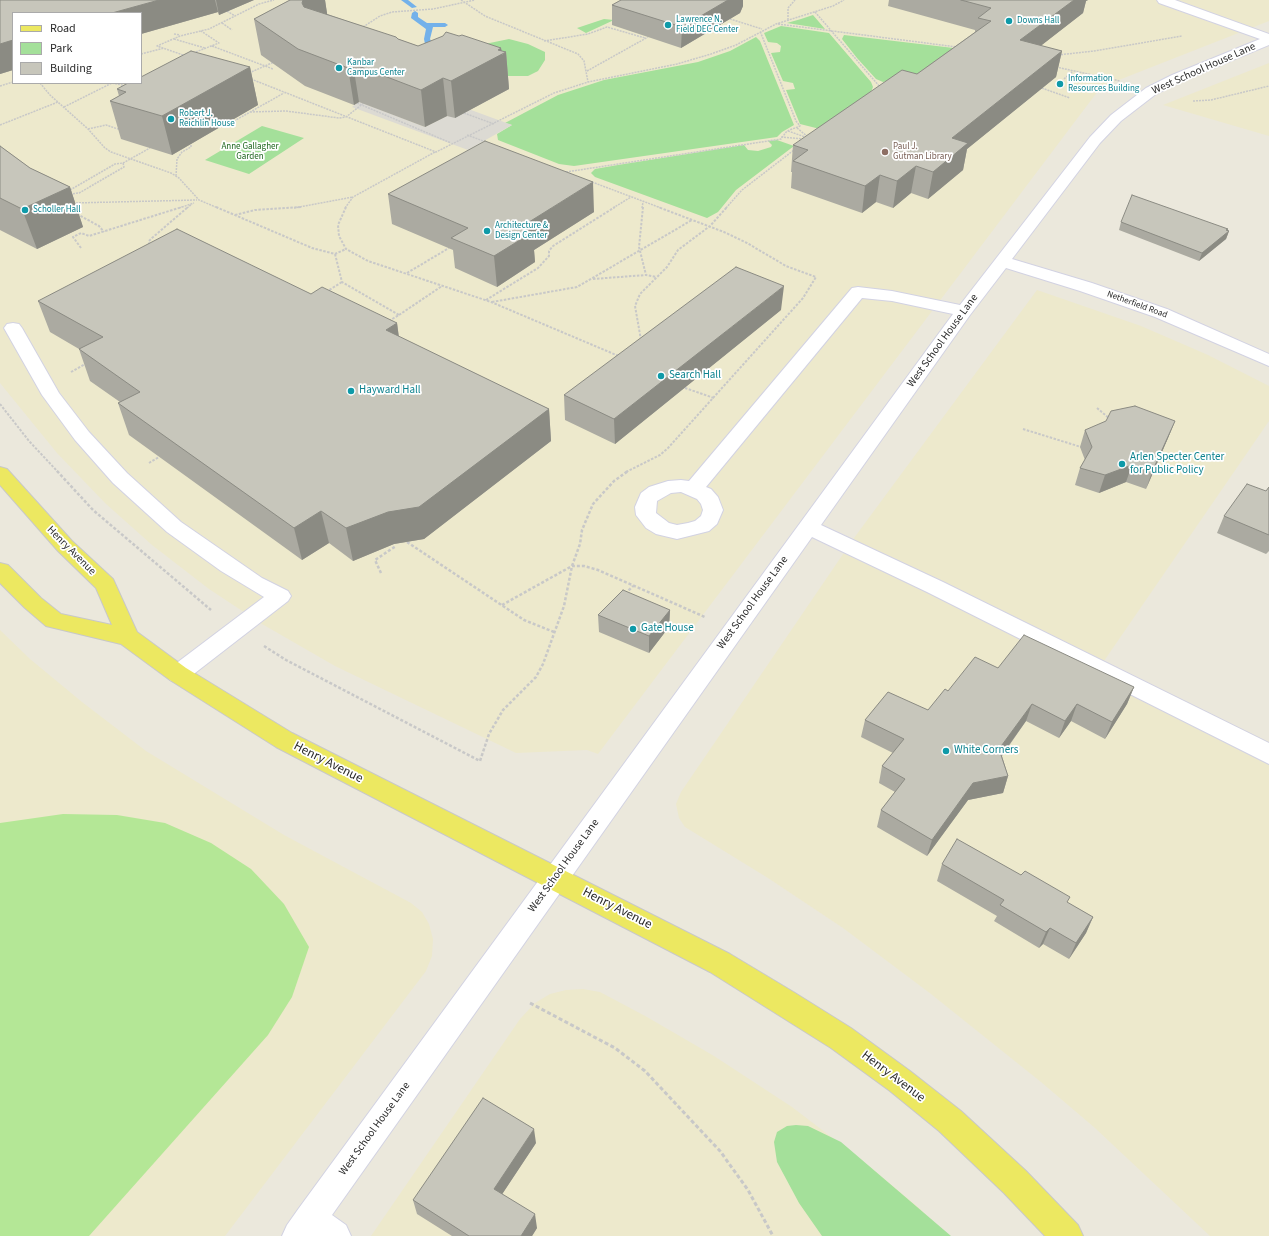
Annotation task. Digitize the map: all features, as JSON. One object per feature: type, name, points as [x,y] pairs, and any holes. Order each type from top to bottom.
[{"type":"main road","name":"Henry Avenue","points":[[0,473],[65,546],[105,584],[128,637]]},
{"type":"main road","name":"Henry Avenue","points":[[0,570],[33,604],[54,620],[128,637],[178,674],[284,740],[720,963],[785,1002],[841,1038],[900,1081],[950,1121],[1015,1182],[1067,1236]]},
{"type":"street","points":[[1163,0],[1235,25],[1269,39]]},
{"type":"street","name":"West School House Lane","points":[[315,1230],[556,878],[964,311],[1095,140],[1129,107],[1151,92],[1177,78],[1269,39]]},
{"type":"street","name":"Netherfield Road","points":[[1001,261],[1086,287],[1161,313],[1269,361]]},
{"type":"street","points":[[693,489],[858,292],[892,296],[964,311]]},
{"type":"street","points":[[13,328],[51,395],[82,436],[120,478],[174,527],[234,570],[280,596],[178,674]]},
{"type":"street","points":[[809,527],[935,587],[1269,754]]},
{"type":"path","points":[[201,31],[219,43],[187,56],[157,46],[174,38],[201,31],[259,4],[274,0]]},
{"type":"path","points":[[363,27],[385,14],[402,11],[433,9],[462,1],[475,0]]},
{"type":"path","points":[[788,20],[788,8],[795,0]]},
{"type":"path","points":[[234,215],[255,210],[296,208],[353,197],[467,134],[495,124],[540,99],[588,82],[695,60],[731,47],[776,24],[815,12],[844,0]]},
{"type":"path","points":[[462,1],[485,16],[578,54],[584,61],[587,70],[588,82]]},
{"type":"path","points":[[227,11],[235,16]]},
{"type":"path","points":[[815,12],[880,87]]},
{"type":"path","points":[[725,18],[762,30]]},
{"type":"path","points":[[221,23],[232,30]]},
{"type":"path","points":[[544,41],[588,34],[613,24]]},
{"type":"path","points":[[776,24],[960,47]]},
{"type":"path","points":[[1058,55],[1094,51],[1235,25]]},
{"type":"path","points":[[607,27],[645,38]]},
{"type":"path","points":[[573,175],[566,172],[781,138],[787,131],[800,126],[796,121],[762,30]]},
{"type":"path","points":[[174,34],[180,36]]},
{"type":"path","points":[[587,70],[648,37]]},
{"type":"path","points":[[174,38],[205,48]]},
{"type":"path","points":[[212,46],[273,69]]},
{"type":"path","points":[[142,54],[164,48]]},
{"type":"path","points":[[244,76],[264,65],[276,61]]},
{"type":"path","points":[[1051,66],[1121,82]]},
{"type":"path","points":[[1064,79],[1074,71]]},
{"type":"path","points":[[251,79],[436,152]]},
{"type":"path","points":[[0,86],[12,82]]},
{"type":"path","points":[[41,84],[58,102],[88,129],[104,148],[176,176],[198,200]]},
{"type":"path","points":[[64,107],[110,84]]},
{"type":"path","points":[[116,84],[132,88]]},
{"type":"path","points":[[877,90],[885,85]]},
{"type":"path","points":[[1038,86],[1070,98]]},
{"type":"path","points":[[1191,100],[1205,101],[1269,86]]},
{"type":"path","points":[[220,126],[227,125],[284,92]]},
{"type":"path","points":[[0,125],[58,102]]},
{"type":"path","points":[[249,112],[275,111],[326,118],[346,117],[366,102]]},
{"type":"path","points":[[357,103],[452,143]]},
{"type":"path","points":[[464,113],[495,124]]},
{"type":"path","points":[[88,129],[106,125],[124,131]]},
{"type":"path","points":[[796,127],[806,133],[811,140]]},
{"type":"path","points":[[787,131],[811,140]]},
{"type":"path","points":[[467,134],[492,144]]},
{"type":"path","points":[[781,137],[811,140]]},
{"type":"path","points":[[176,176],[178,156],[192,145],[191,139],[185,139]]},
{"type":"path","points":[[803,144],[811,140]]},
{"type":"path","points":[[123,163],[124,167],[79,192],[69,194],[70,189],[115,164],[123,163],[150,148]]},
{"type":"path","points":[[638,346],[640,341],[640,329],[635,303],[667,267],[678,250],[710,226],[746,186],[797,148]]},
{"type":"path","points":[[81,179],[86,180]]},
{"type":"path","points":[[588,180],[710,226],[747,243],[786,266],[816,277]]},
{"type":"path","points":[[353,197],[346,206],[338,226],[339,236],[346,249],[368,261],[486,300],[623,358]]},
{"type":"path","points":[[486,300],[538,268],[549,256],[549,251],[554,246],[632,197]]},
{"type":"path","points":[[152,248],[148,244],[152,238],[198,200]]},
{"type":"path","points":[[70,203],[198,200],[312,248],[336,254],[346,249]]},
{"type":"path","points":[[643,202],[640,250],[646,275]]},
{"type":"path","points":[[81,248],[73,237],[81,233],[89,236],[194,203]]},
{"type":"path","points":[[71,211],[99,226],[104,232]]},
{"type":"path","points":[[491,302],[568,290],[593,279],[692,220]]},
{"type":"path","points":[[407,274],[449,248]]},
{"type":"path","points":[[336,254],[342,282],[355,291],[400,315]]},
{"type":"path","points":[[593,279],[646,275],[656,278]]},
{"type":"path","points":[[324,294],[342,282]]},
{"type":"path","points":[[388,322],[442,286]]},
{"type":"path","points":[[68,374],[93,360]]},
{"type":"path","points":[[685,388],[714,398]]},
{"type":"path","points":[[1097,408],[1107,418],[1114,420]]},
{"type":"path","points":[[1023,429],[1081,447]]},
{"type":"path","points":[[407,542],[524,620],[554,632]]},
{"type":"path","points":[[381,573],[376,560],[396,546]]},
{"type":"path","points":[[502,605],[572,566],[584,566],[598,570],[709,618]]},
{"type":"path","points":[[622,598],[633,586]]},
{"type":"path","points":[[480,761],[484,745],[494,724]]},
{"type":"path","points":[[530,1003],[615,1048],[645,1070],[724,1156],[748,1190],[773,1236]]},
{"type":"shaded area","points":[[0,0],[1269,0],[1269,21],[1101,87],[598,754],[587,750],[516,753],[335,666],[262,624],[209,589],[152,545],[105,503],[57,453],[0,383]]},
{"type":"shaded area","points":[[1269,63],[1269,136],[1163,105]]},
{"type":"shaded area","points":[[361,100],[368,105],[425,127],[447,116],[471,110],[512,125],[468,150],[352,107]]},
{"type":"shaded area","points":[[1037,290],[1141,326],[1208,355],[1269,386],[1269,421],[1104,661],[1269,742],[1269,1236],[1210,1236],[1095,1128],[1041,1082],[931,994],[843,928],[768,878],[685,827],[679,818],[676,804],[681,792],[854,538]]},
{"type":"shaded area","points":[[0,630],[30,659],[82,702],[146,751],[284,835],[411,903],[422,912],[429,924],[433,939],[432,956],[426,971],[225,1236],[0,1236]]},
{"type":"shaded area","points":[[583,989],[600,992],[647,1017],[714,1056],[792,1107],[864,1162],[918,1207],[948,1236],[371,1236],[520,1019],[535,1003],[550,994],[566,990]]},
{"type":"green space","points":[[813,15],[825,29],[787,23],[801,19]]},
{"type":"green space","points":[[604,19],[614,20],[586,33],[577,28]]},
{"type":"green space","points":[[781,26],[829,33],[871,82],[873,87],[871,92],[820,129],[800,124],[786,90],[795,89],[793,83],[783,81],[771,53],[780,52],[781,46],[777,43],[768,42],[764,33]]},
{"type":"green space","points":[[844,35],[962,49],[977,60],[883,82],[876,79],[857,58],[842,39]]},
{"type":"green space","points":[[756,37],[760,41],[794,125],[782,132],[777,137],[574,166],[559,164],[498,140],[497,134],[512,125],[505,123],[558,95],[604,80],[698,62],[730,51]]},
{"type":"green space","points":[[509,39],[528,44],[545,52],[545,60],[538,71],[528,76],[505,76],[480,45]]},
{"type":"green space","name":"Anne Gallagher Garden","points":[[262,126],[304,138],[249,174],[205,160]]},
{"type":"green space","points":[[777,140],[794,146],[736,190],[718,212],[707,218],[595,177],[591,173],[595,169],[744,145],[748,150],[758,151],[771,147],[772,145],[768,141]]},
{"type":"green space","points":[[63,814],[117,815],[165,823],[211,843],[251,869],[284,904],[309,947],[292,997],[268,1035],[89,1236],[0,1236],[0,823]]},
{"type":"green space","points":[[787,1126],[808,1126],[841,1142],[951,1236],[822,1236],[799,1203],[777,1162],[774,1142],[777,1132]]},
{"type":"building","points":[[0,0],[159,0],[116,12],[12,12],[12,40],[0,44]]},
{"type":"building","points":[[290,0],[303,0],[302,3],[304,7],[396,37],[418,46],[443,36],[446,32],[459,36],[462,35],[501,48],[498,50],[506,52],[451,81],[443,78],[421,90],[353,64],[348,68],[298,49],[254,19]]},
{"type":"building","points":[[621,0],[728,0],[682,27],[612,5]]},
{"type":"building","points":[[961,0],[1074,0],[1020,40],[1062,51],[952,138],[968,143],[933,172],[916,166],[897,181],[880,175],[865,186],[793,161],[808,150],[793,145],[902,70],[917,74],[991,21],[978,18],[991,8]]},
{"type":"building","points":[[191,51],[250,67],[162,116],[110,101],[126,92],[117,89],[126,84],[142,84],[142,76]]},
{"type":"building","points":[[485,141],[593,182],[521,227],[533,232],[494,256],[451,238],[468,228],[388,194]]},
{"type":"building","points":[[0,146],[30,168],[70,187],[22,209],[0,198]]},
{"type":"building","points":[[1132,195],[1228,229],[1226,230],[1229,231],[1202,253],[1121,222]]},
{"type":"building","points":[[177,229],[311,294],[322,287],[397,323],[386,330],[549,409],[419,507],[388,512],[346,528],[321,511],[294,528],[118,403],[140,392],[79,349],[103,337],[38,301]]},
{"type":"building","points":[[736,267],[784,286],[614,419],[564,395]]},
{"type":"building","name":"Arlen Specter Center for Public Policy","points":[[1135,406],[1175,421],[1152,472],[1132,465],[1105,475],[1080,468],[1092,447],[1085,430],[1106,421],[1111,411]]},
{"type":"building","points":[[1247,484],[1266,491],[1269,487],[1269,535],[1224,516]]},
{"type":"building","points":[[623,590],[670,610],[649,636],[598,615]]},
{"type":"building","name":"White Corners","points":[[1024,635],[1134,687],[1112,722],[1077,704],[1065,721],[1032,704],[999,749],[1008,776],[973,783],[932,840],[881,810],[905,779],[882,766],[904,739],[865,720],[888,692],[928,710],[945,689],[948,691],[975,657],[998,668]]},
{"type":"building","points":[[957,839],[1021,875],[1025,871],[1070,897],[1067,902],[1093,917],[1076,943],[1050,928],[1046,932],[1000,905],[1004,900],[942,864]]},
{"type":"building","points":[[483,1098],[534,1129],[494,1189],[535,1214],[521,1236],[469,1236],[413,1200]]},
{"type":"waterway","points":[[404,0],[414,7]]},
{"type":"waterway","points":[[415,13],[414,18],[430,28],[427,39],[429,44],[440,52]]},
{"type":"waterway","points":[[428,25],[445,25]]},
{"type":"place","name":"Downs Hall","points":[[1009,21]]},
{"type":"place","name":"Lawrence N. Field DEC Center","points":[[668,25]]},
{"type":"place","name":"Kanbar Campus Center","points":[[339,68]]},
{"type":"place","name":"Information Resources Building","points":[[1060,84]]},
{"type":"place","name":"Robert J. Reichlin House","points":[[171,119]]},
{"type":"place","name":"Paul J. Gutman Library","points":[[885,152]]},
{"type":"place","name":"Scholler Hall","points":[[25,210]]},
{"type":"place","name":"Architecture & Design Center","points":[[487,231]]},
{"type":"place","name":"Search Hall","points":[[661,376]]},
{"type":"place","name":"Hayward Hall","points":[[351,391]]},
{"type":"place","name":"Arlen Specter Center for Public Policy","points":[[1122,464]]},
{"type":"place","name":"Gate House","points":[[633,629]]},
{"type":"place","name":"White Corners","points":[[946,751]]}]
